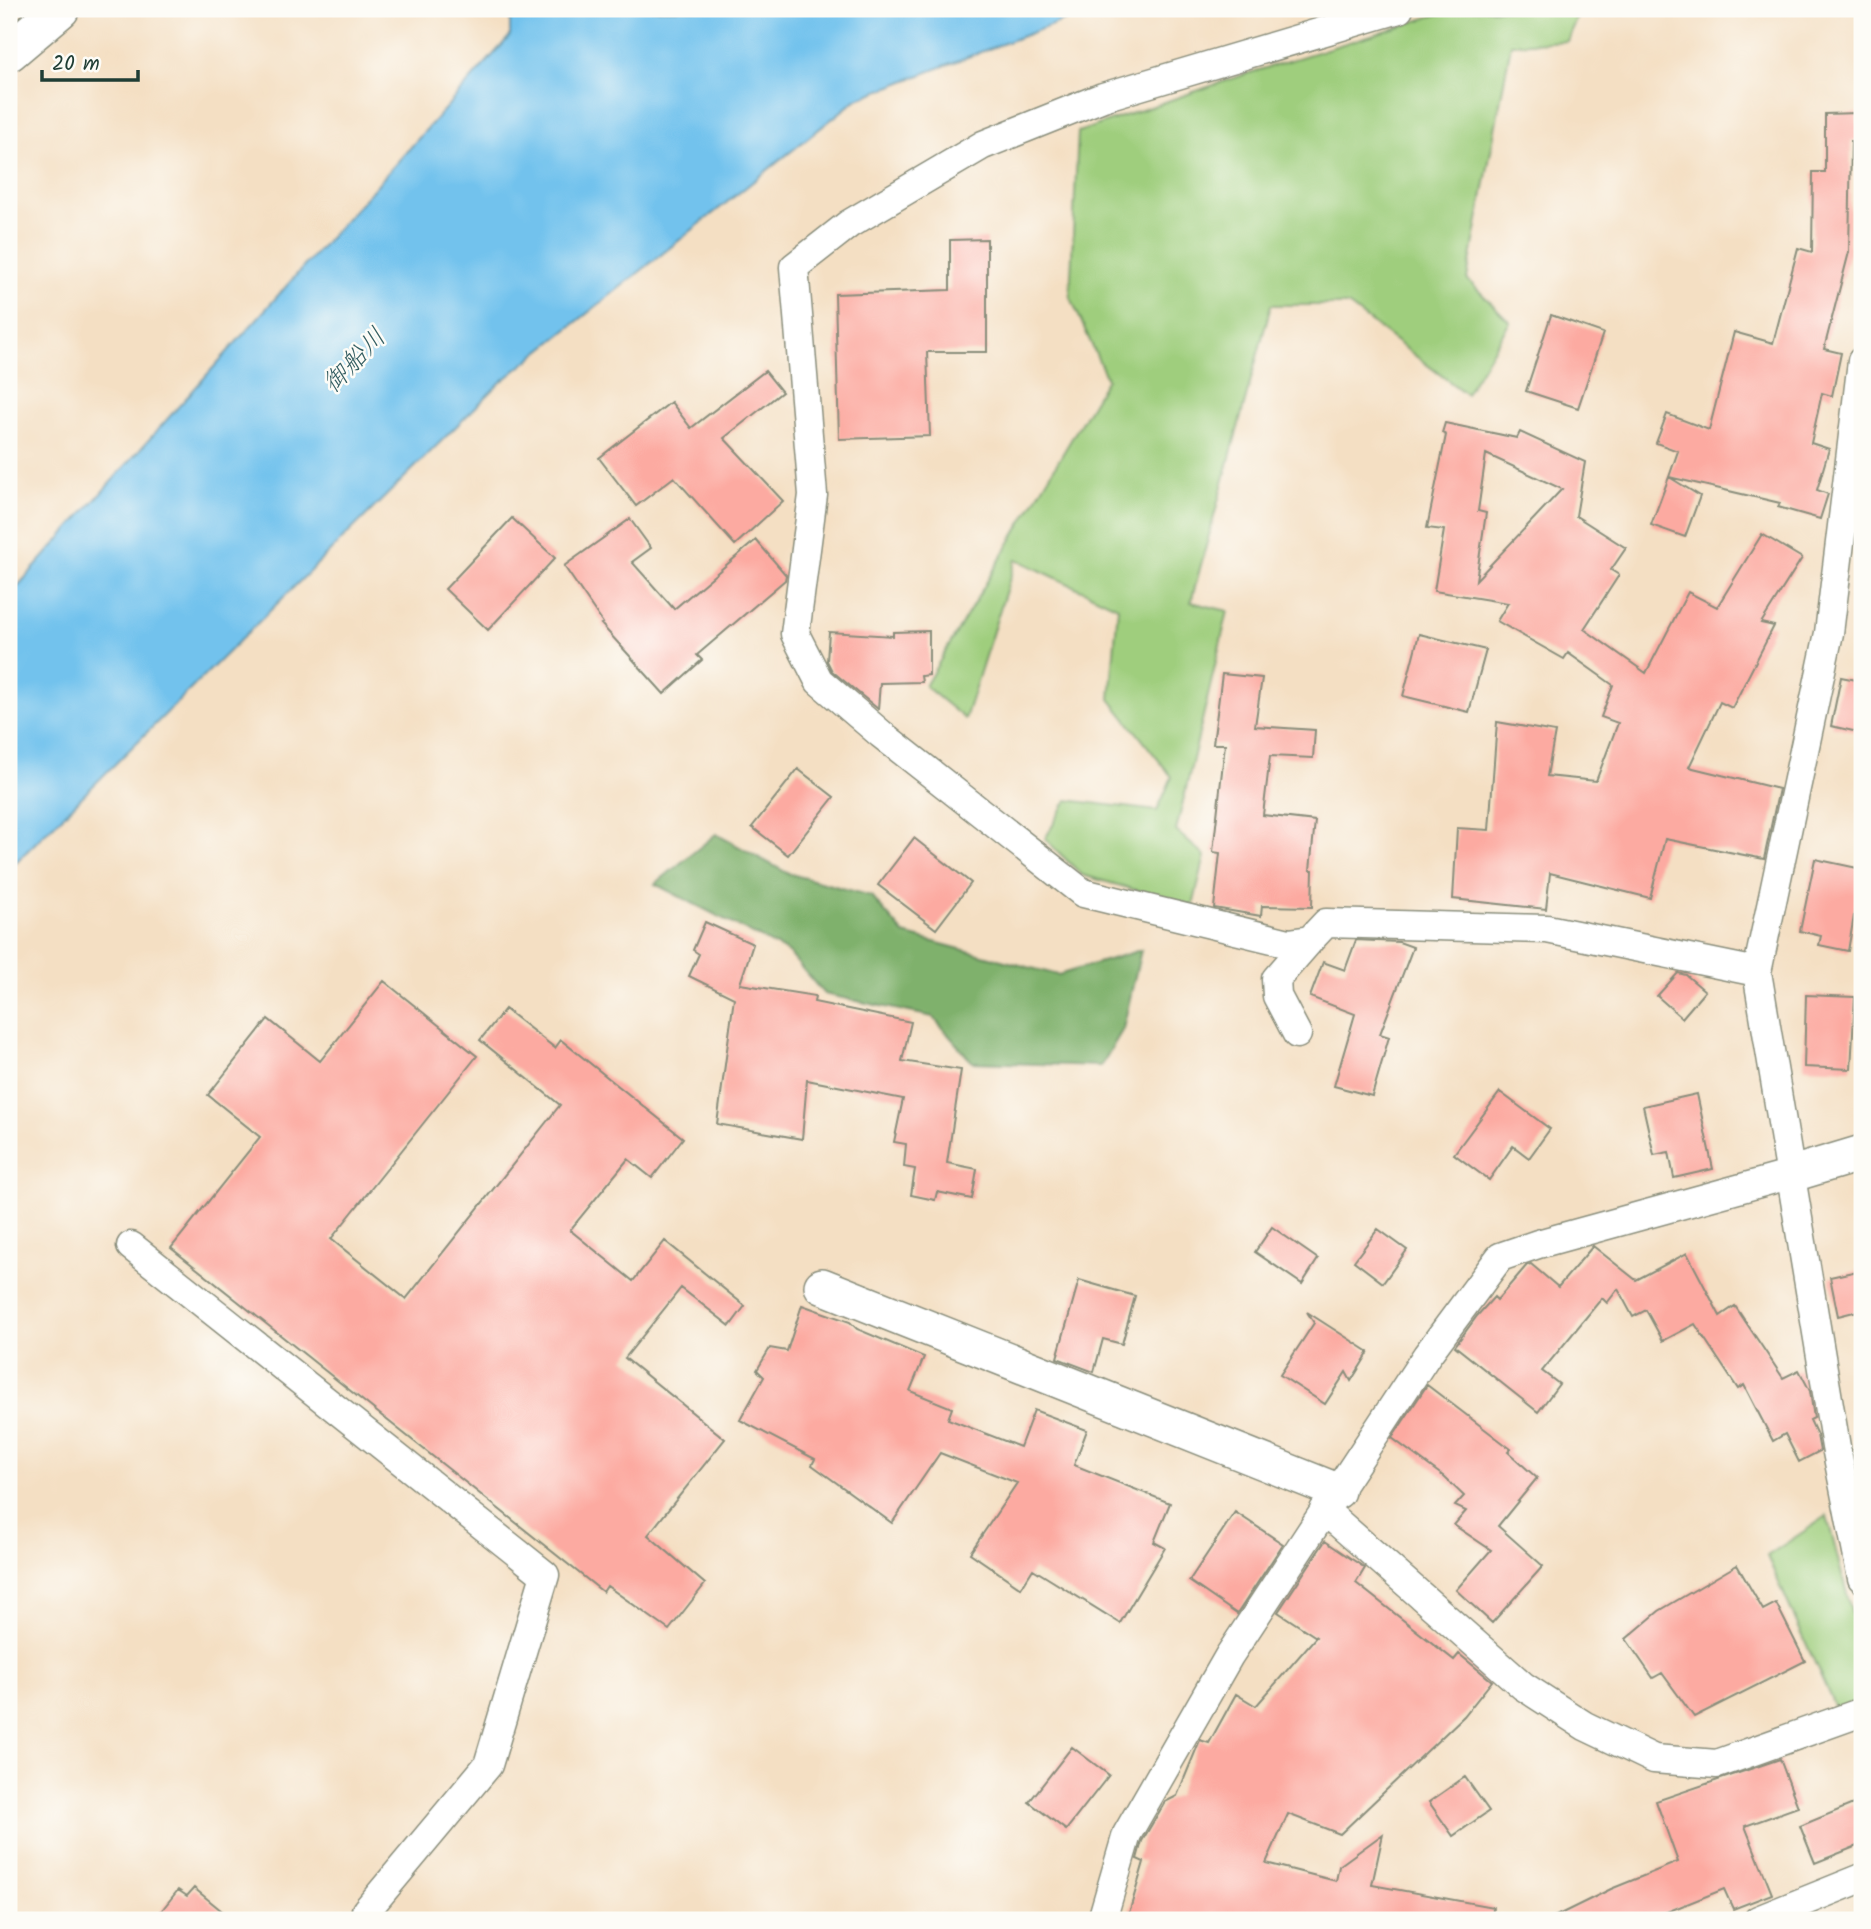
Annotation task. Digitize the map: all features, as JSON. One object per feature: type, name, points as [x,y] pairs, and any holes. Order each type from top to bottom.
[{"type":"highway","points":[[9,52],[60,9]]},
{"type":"street","points":[[1310,940],[1289,943],[1083,893],[881,734],[819,681],[795,634],[813,495],[794,267],[849,223],[983,145],[1103,97],[1399,9]]},
{"type":"street","points":[[1862,361],[1829,633],[1757,972],[1789,1175],[1862,1578]]},
{"type":"street","points":[[1297,1034],[1277,996],[1276,979],[1326,923],[1547,929],[1757,972]]},
{"type":"street","points":[[1102,1920],[1127,1834],[1229,1656],[1427,1355],[1500,1257],[1862,1153]]},
{"type":"street","points":[[131,1246],[545,1575],[488,1765],[366,1911],[369,1920]]},
{"type":"street","points":[[822,1286],[1331,1501],[1523,1686],[1585,1726],[1654,1759],[1717,1764],[1862,1712]]},
{"type":"street","points":[[1758,1920],[1862,1878]]},
{"type":"green space","points":[[1455,9],[1580,9],[1567,41],[1511,44],[1467,279],[1510,322],[1466,394],[1348,305],[1271,305],[1191,602],[1228,611],[1176,831],[1205,856],[1193,906],[1082,875],[1045,839],[1067,800],[1157,811],[1172,777],[1110,699],[1118,607],[1016,559],[965,719],[925,686],[1107,379],[1070,296],[1078,132],[1240,76]]},
{"type":"green space","points":[[716,834],[787,873],[871,896],[904,934],[1058,975],[1141,950],[1123,1029],[1101,1066],[972,1062],[933,1017],[824,994],[788,952],[655,884]]},
{"type":"green space","points":[[1827,1516],[1862,1654],[1862,1700],[1836,1710],[1767,1556]]},
{"type":"water","name":"御船川","points":[[510,9],[1094,9],[857,99],[501,382],[9,869],[9,596],[510,36]]},
{"type":"building","points":[[1857,113],[1858,141],[1851,141],[1849,252],[1824,349],[1841,353],[1832,396],[1822,393],[1811,443],[1829,449],[1817,490],[1828,494],[1820,519],[1778,507],[1780,503],[1669,477],[1678,451],[1656,443],[1667,414],[1709,430],[1734,332],[1773,343],[1798,248],[1812,252],[1813,172],[1825,172],[1825,114]]},
{"type":"building","points":[[987,239],[987,352],[927,352],[930,436],[839,439],[835,294],[950,290],[950,240]]},
{"type":"building","points":[[1551,315],[1603,333],[1578,408],[1526,391]]},
{"type":"building","points":[[765,371],[782,392],[724,438],[783,501],[735,545],[674,477],[636,506],[599,458],[671,402],[691,428]]},
{"type":"building","points":[[1445,423],[1517,438],[1520,432],[1585,462],[1576,516],[1626,548],[1611,570],[1619,575],[1584,629],[1646,673],[1688,592],[1717,607],[1762,534],[1802,558],[1761,623],[1774,626],[1732,708],[1720,702],[1689,767],[1779,789],[1764,859],[1665,839],[1650,898],[1550,873],[1546,909],[1453,899],[1457,828],[1489,830],[1497,722],[1555,732],[1547,776],[1596,781],[1618,723],[1601,717],[1613,685],[1568,653],[1564,659],[1497,621],[1508,603],[1434,591],[1444,530],[1427,528],[1446,435],[1442,433]],"holes":[[[1486,454],[1562,489],[1476,580],[1486,513],[1478,511]]]},
{"type":"building","points":[[1669,477],[1700,496],[1685,537],[1651,525]]},
{"type":"building","points":[[512,518],[555,558],[488,630],[445,589]]},
{"type":"building","points":[[630,519],[651,548],[632,562],[674,609],[756,540],[786,575],[785,580],[697,655],[702,660],[664,694],[601,624],[603,623],[564,566]]},
{"type":"building","points":[[929,631],[929,675],[921,676],[922,682],[880,683],[878,709],[832,671],[827,661],[829,632],[893,636],[893,632]]},
{"type":"building","points":[[1419,634],[1486,650],[1469,712],[1403,696]]},
{"type":"building","points":[[1222,674],[1262,678],[1255,726],[1315,730],[1313,758],[1270,756],[1263,815],[1315,821],[1310,870],[1313,870],[1312,907],[1262,906],[1261,916],[1214,908],[1220,853],[1213,852],[1225,744],[1213,744]]},
{"type":"building","points":[[1841,677],[1862,681],[1862,733],[1831,726]]},
{"type":"building","points":[[798,769],[834,797],[788,855],[752,827]]},
{"type":"building","points":[[914,838],[971,883],[936,929],[878,885]]},
{"type":"building","points":[[1815,859],[1862,869],[1848,951],[1819,945],[1821,936],[1800,931]]},
{"type":"building","points":[[705,922],[753,944],[740,984],[815,996],[814,1002],[911,1022],[902,1061],[961,1070],[947,1163],[977,1169],[972,1199],[937,1192],[935,1200],[911,1195],[915,1169],[904,1167],[906,1144],[894,1142],[903,1099],[807,1080],[802,1139],[717,1124],[734,998],[689,976],[699,954],[693,950]]},
{"type":"building","points":[[1356,940],[1399,942],[1413,947],[1380,1034],[1389,1037],[1372,1096],[1334,1086],[1355,1014],[1310,997],[1323,962],[1345,970]]},
{"type":"building","points":[[1678,973],[1686,975],[1705,991],[1682,1018],[1657,996]]},
{"type":"building","points":[[384,981],[477,1056],[331,1239],[406,1299],[560,1105],[480,1040],[505,1009],[555,1048],[561,1040],[683,1138],[652,1178],[628,1159],[570,1230],[633,1281],[665,1241],[745,1306],[730,1326],[681,1288],[625,1358],[725,1439],[648,1535],[705,1584],[669,1630],[607,1586],[603,1592],[171,1248],[260,1137],[208,1095],[268,1019],[320,1061]]},
{"type":"building","points":[[1806,995],[1855,997],[1851,1069],[1804,1067]]},
{"type":"building","points":[[1500,1092],[1550,1129],[1529,1158],[1513,1146],[1489,1180],[1454,1154]]},
{"type":"building","points":[[1697,1094],[1713,1169],[1674,1178],[1669,1152],[1654,1155],[1643,1106]]},
{"type":"building","points":[[1272,1227],[1318,1259],[1302,1284],[1255,1252]]},
{"type":"building","points":[[1378,1229],[1407,1250],[1383,1283],[1354,1261]]},
{"type":"building","points":[[1593,1246],[1636,1280],[1687,1253],[1720,1316],[1735,1306],[1783,1378],[1799,1370],[1810,1391],[1814,1418],[1810,1420],[1820,1451],[1799,1462],[1785,1434],[1773,1441],[1744,1385],[1738,1389],[1695,1324],[1663,1341],[1646,1310],[1633,1317],[1618,1289],[1607,1303],[1602,1298],[1542,1371],[1559,1384],[1538,1412],[1455,1346],[1477,1316],[1494,1297],[1497,1300],[1527,1265],[1531,1264],[1558,1287]]},
{"type":"building","points":[[1862,1270],[1862,1310],[1838,1316],[1830,1277]]},
{"type":"building","points":[[1079,1280],[1135,1296],[1122,1344],[1103,1339],[1094,1372],[1057,1358]]},
{"type":"building","points":[[802,1305],[850,1322],[857,1329],[924,1357],[910,1391],[952,1408],[948,1419],[1020,1447],[1034,1410],[1087,1430],[1074,1465],[1170,1503],[1154,1542],[1165,1548],[1120,1623],[1033,1569],[1021,1588],[970,1553],[1017,1483],[940,1453],[892,1523],[812,1465],[815,1459],[740,1420],[764,1377],[757,1370],[770,1348],[787,1351]]},
{"type":"building","points":[[1307,1312],[1369,1352],[1351,1381],[1346,1372],[1325,1404],[1280,1375],[1314,1323]]},
{"type":"building","points":[[1427,1385],[1511,1449],[1508,1452],[1537,1478],[1498,1526],[1543,1566],[1492,1623],[1456,1590],[1491,1550],[1454,1525],[1466,1511],[1455,1506],[1464,1496],[1443,1476],[1392,1438]]},
{"type":"building","points":[[1235,1512],[1283,1544],[1237,1614],[1189,1581]]},
{"type":"building","points":[[1325,1541],[1365,1568],[1356,1583],[1454,1660],[1459,1654],[1492,1681],[1464,1716],[1340,1834],[1288,1814],[1266,1863],[1336,1881],[1339,1866],[1383,1834],[1372,1885],[1493,1907],[1492,1920],[1127,1920],[1144,1862],[1137,1859],[1142,1841],[1165,1802],[1177,1796],[1200,1740],[1209,1743],[1236,1694],[1256,1706],[1316,1637],[1278,1612]]},
{"type":"building","points":[[1737,1565],[1763,1610],[1776,1603],[1805,1661],[1694,1717],[1662,1673],[1653,1678],[1626,1639],[1659,1611]]},
{"type":"building","points":[[1072,1747],[1109,1775],[1066,1830],[1029,1802]]},
{"type":"building","points":[[1780,1759],[1798,1807],[1745,1826],[1772,1894],[1733,1909],[1724,1889],[1647,1920],[1548,1920],[1611,1889],[1678,1862],[1656,1801]]},
{"type":"building","points":[[1465,1777],[1489,1811],[1453,1836],[1429,1802]]},
{"type":"building","points":[[1853,1804],[1862,1827],[1862,1844],[1815,1863],[1800,1826]]},
{"type":"building","points":[[194,1888],[233,1920],[154,1920],[178,1890],[187,1896]]}]
